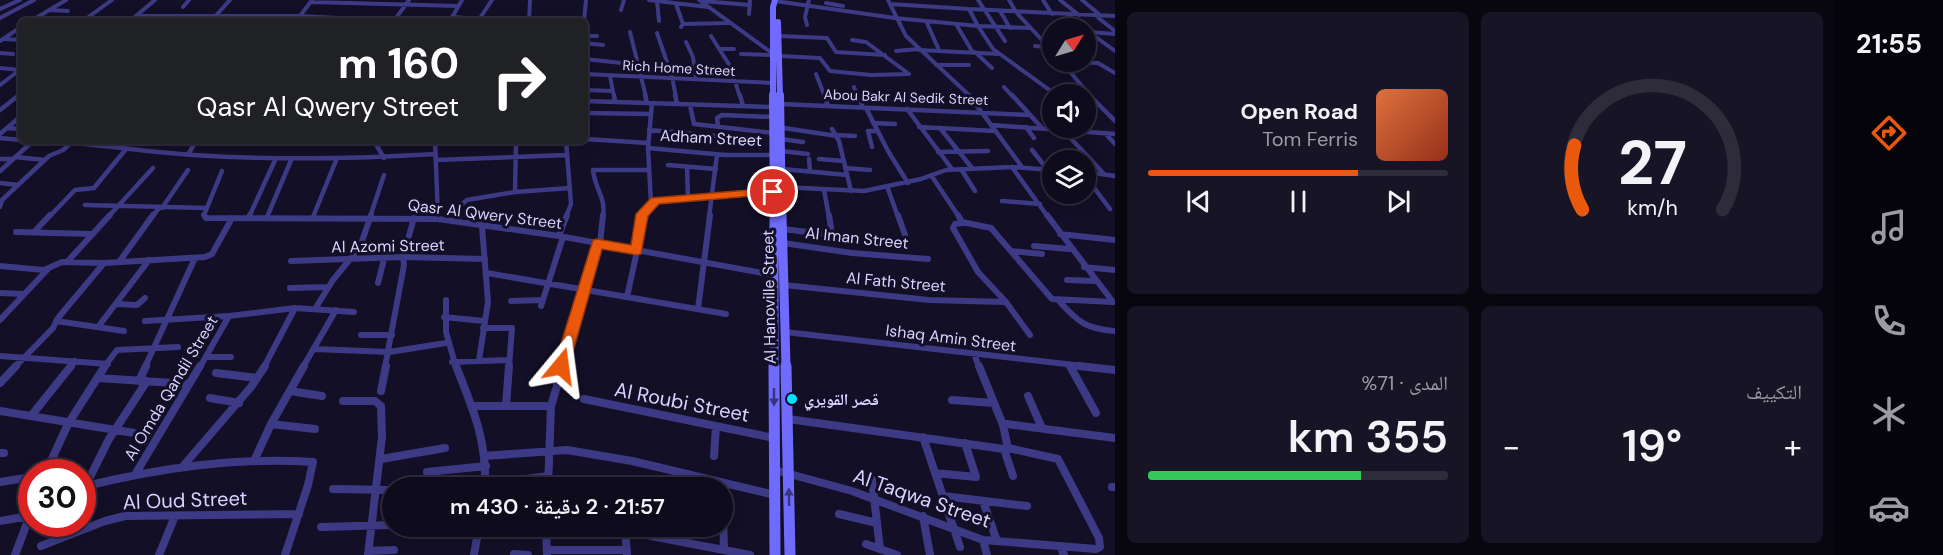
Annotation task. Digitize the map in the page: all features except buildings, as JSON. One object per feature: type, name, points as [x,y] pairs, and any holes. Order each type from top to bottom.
[{"type":"street","points":[[0,9],[20,0]]},
{"type":"street","points":[[1,17],[34,0]]},
{"type":"street","points":[[36,18],[66,0]]},
{"type":"street","points":[[86,18],[112,0]]},
{"type":"street","points":[[134,18],[155,0]]},
{"type":"street","points":[[183,7],[189,0]]},
{"type":"street","points":[[214,18],[231,0]]},
{"type":"street","points":[[396,18],[409,0]]},
{"type":"street","points":[[452,18],[462,0]]},
{"type":"street","points":[[480,18],[492,0]]},
{"type":"street","points":[[529,18],[530,0]]},
{"type":"street","points":[[584,18],[586,0]]},
{"type":"street","points":[[621,10],[624,0]]},
{"type":"street","points":[[649,0],[708,7]]},
{"type":"street","points":[[843,8],[844,0]]},
{"type":"street","points":[[917,0],[919,6]]},
{"type":"street","points":[[931,0],[933,7]]},
{"type":"street","points":[[961,0],[986,40],[999,54],[1042,85]]},
{"type":"street","points":[[978,0],[1005,41]]},
{"type":"street","points":[[1008,0],[1042,40]]},
{"type":"street","points":[[1043,0],[1052,14]]},
{"type":"street","points":[[1060,0],[1079,15]]},
{"type":"street","points":[[1082,0],[1101,16]]},
{"type":"street","points":[[300,16],[312,1],[458,6]]},
{"type":"street","points":[[657,1],[659,21]]},
{"type":"street","points":[[700,1],[750,2],[749,14]]},
{"type":"street","points":[[700,1],[775,55]]},
{"type":"street","points":[[775,1],[809,2],[895,18],[978,26],[1030,28]]},
{"type":"street","name":"Al Hanoville Street","points":[[775,1],[778,6],[779,36],[772,83],[776,122]]},
{"type":"street","name":"Al Hanoville Street","points":[[775,1],[773,7],[777,153],[774,274],[775,555]]},
{"type":"street","points":[[807,25],[805,17],[809,2]]},
{"type":"street","points":[[1022,167],[971,97],[918,50],[904,33],[889,2],[933,7],[1115,16]]},
{"type":"street","points":[[826,3],[843,8]]},
{"type":"street","points":[[676,4],[682,26],[730,23]]},
{"type":"street","points":[[49,10],[68,11]]},
{"type":"street","points":[[1000,11],[1010,28]]},
{"type":"street","points":[[1067,15],[1071,18]]},
{"type":"street","points":[[136,16],[338,18]]},
{"type":"street","points":[[1095,16],[1115,32]]},
{"type":"street","points":[[926,21],[939,50]]},
{"type":"street","points":[[956,24],[973,52],[992,68]]},
{"type":"street","points":[[1,40],[18,29]]},
{"type":"street","points":[[1096,31],[1115,32]]},
{"type":"street","points":[[627,297],[637,251],[640,222],[651,203],[648,170],[649,103],[630,32]]},
{"type":"street","points":[[657,33],[672,77],[677,104]]},
{"type":"street","points":[[588,34],[597,36]]},
{"type":"street","points":[[711,36],[730,66],[743,106]]},
{"type":"street","points":[[779,36],[828,38],[835,52],[885,56]]},
{"type":"street","points":[[1096,37],[1115,51]]},
{"type":"street","points":[[1,40],[18,40]]},
{"type":"street","points":[[741,54],[822,58],[830,71],[871,75],[909,74],[867,42],[852,40]]},
{"type":"street","points":[[686,42],[693,57],[696,78]]},
{"type":"street","points":[[588,43],[603,45]]},
{"type":"street","points":[[1035,46],[1042,46]]},
{"type":"street","points":[[719,49],[734,49]]},
{"type":"street","points":[[896,51],[939,50],[999,54]]},
{"type":"street","points":[[0,53],[12,54]]},
{"type":"street","points":[[588,59],[640,65]]},
{"type":"street","points":[[1096,63],[1115,73]]},
{"type":"street","points":[[936,65],[969,65]]},
{"type":"street","points":[[0,68],[18,72]]},
{"type":"street","points":[[1070,72],[1115,121]]},
{"type":"street","points":[[0,85],[18,73]]},
{"type":"street","name":"Rich Home Street","points":[[588,74],[772,83]]},
{"type":"street","points":[[816,74],[828,106]]},
{"type":"street","points":[[610,76],[615,101]]},
{"type":"street","points":[[854,87],[908,183]]},
{"type":"street","points":[[1004,87],[1042,127]]},
{"type":"street","name":"Rich Home Street","points":[[588,90],[613,91]]},
{"type":"street","points":[[0,110],[18,96]]},
{"type":"street","points":[[920,100],[925,110]]},
{"type":"street","points":[[588,101],[743,106],[776,122],[803,141]]},
{"type":"street","points":[[690,105],[693,124],[718,127],[776,122]]},
{"type":"street","name":"Abou Bakr Al Sedik Street","points":[[776,122],[828,106],[1030,116]]},
{"type":"street","points":[[907,109],[952,169]]},
{"type":"street","points":[[588,113],[650,114]]},
{"type":"street","points":[[718,127],[717,117],[722,115],[776,122],[836,135],[855,136]]},
{"type":"street","points":[[0,136],[18,119]]},
{"type":"street","points":[[873,123],[895,124]]},
{"type":"street","points":[[991,125],[1042,128]]},
{"type":"street","points":[[920,127],[995,131]]},
{"type":"street","points":[[1026,127],[1034,138]]},
{"type":"street","points":[[7,128],[18,129]]},
{"type":"street","points":[[940,128],[972,168]]},
{"type":"street","points":[[832,129],[844,161],[851,191]]},
{"type":"street","points":[[649,130],[717,135]]},
{"type":"street","points":[[872,147],[868,131],[877,131]]},
{"type":"street","points":[[1096,132],[1115,134]]},
{"type":"street","points":[[1105,133],[1115,144]]},
{"type":"street","points":[[0,136],[18,139]]},
{"type":"street","points":[[1070,138],[1104,174]]},
{"type":"street","name":"Adham Street","points":[[588,139],[717,154],[777,153],[808,157],[810,171]]},
{"type":"street","points":[[0,171],[30,144]]},
{"type":"street","points":[[1,204],[2,200],[18,184],[45,160],[71,144]]},
{"type":"street","points":[[89,144],[126,149],[276,158],[567,155]]},
{"type":"street","points":[[189,153],[194,144]]},
{"type":"street","points":[[376,144],[384,158]]},
{"type":"street","points":[[435,144],[438,219]]},
{"type":"street","points":[[515,192],[516,144]]},
{"type":"street","points":[[511,301],[542,303],[571,204],[566,144]]},
{"type":"street","points":[[34,232],[75,190],[94,188],[126,149]]},
{"type":"street","points":[[1032,150],[1042,163]]},
{"type":"street","points":[[938,152],[988,151]]},
{"type":"street","name":"Al Hanoville Street","points":[[777,153],[782,169],[777,189],[783,229],[790,555]]},
{"type":"street","points":[[698,309],[717,154]]},
{"type":"street","points":[[249,218],[276,158]]},
{"type":"street","points":[[267,217],[292,158]]},
{"type":"street","points":[[313,217],[337,158]]},
{"type":"street","points":[[0,159],[45,160]]},
{"type":"street","points":[[819,159],[844,161]]},
{"type":"street","points":[[668,165],[716,169]]},
{"type":"street","points":[[687,167],[688,198]]},
{"type":"street","points":[[1012,167],[1070,249],[1106,295],[1114,301]]},
{"type":"street","points":[[67,262],[153,168]]},
{"type":"street","points":[[845,168],[870,170]]},
{"type":"street","points":[[782,169],[847,175]]},
{"type":"street","points":[[651,203],[777,189],[864,191],[908,183],[952,169],[1042,169]]},
{"type":"street","points":[[961,169],[975,191]]},
{"type":"street","points":[[118,262],[188,170]]},
{"type":"street","points":[[540,477],[548,476],[551,406],[599,244],[605,203],[594,180],[594,170],[648,170]]},
{"type":"street","points":[[85,205],[207,208],[222,171]]},
{"type":"street","points":[[1096,173],[1115,176]]},
{"type":"street","points":[[932,175],[963,223]]},
{"type":"street","points":[[315,309],[328,287],[360,247],[384,176]]},
{"type":"street","points":[[0,183],[18,184]]},
{"type":"street","points":[[887,186],[905,235]]},
{"type":"street","points":[[458,222],[464,201],[515,192],[570,189]]},
{"type":"street","points":[[783,229],[832,235],[824,190]]},
{"type":"street","points":[[1096,190],[1110,209]]},
{"type":"street","points":[[1002,201],[1040,204]]},
{"type":"street","name":"Qasr Al Qwery Street","points":[[207,208],[204,215],[206,218],[438,219],[561,237],[774,274]]},
{"type":"street","points":[[0,320],[56,263],[195,258],[212,254],[232,218]]},
{"type":"street","points":[[381,392],[404,265],[403,257],[414,218]]},
{"type":"street","points":[[1030,335],[1006,302],[978,272],[953,228],[955,224],[963,223],[991,228],[1052,299],[1114,301]]},
{"type":"street","points":[[479,360],[488,302],[482,226]]},
{"type":"street","points":[[16,232],[91,234]]},
{"type":"street","points":[[1060,234],[1115,240]]},
{"type":"street","name":"Al Iman Street","points":[[783,243],[852,253],[928,260]]},
{"type":"street","points":[[1034,246],[1070,249]]},
{"type":"street","points":[[1011,251],[1042,254]]},
{"type":"street","name":"Al Azomi Street","points":[[291,261],[403,257],[485,259]]},
{"type":"street","points":[[96,466],[143,381],[195,258]]},
{"type":"street","points":[[378,283],[384,259]]},
{"type":"street","points":[[98,327],[149,260]]},
{"type":"street","points":[[0,383],[53,328],[56,321],[104,263]]},
{"type":"street","points":[[0,266],[47,270]]},
{"type":"street","points":[[1084,267],[1115,270]]},
{"type":"street","points":[[487,273],[726,314]]},
{"type":"street","points":[[1067,280],[1095,281]]},
{"type":"street","name":"Al Fath Street","points":[[784,285],[929,300],[1006,302]]},
{"type":"street","points":[[290,288],[328,287]]},
{"type":"street","points":[[0,293],[24,294]]},
{"type":"street","points":[[116,304],[137,305],[145,298]]},
{"type":"street","points":[[446,300],[444,317],[446,343],[452,362],[473,406],[486,466],[485,477]]},
{"type":"street","points":[[1059,301],[1084,327],[1093,330],[1115,331]]},
{"type":"street","points":[[145,321],[295,309],[354,312]]},
{"type":"street","points":[[184,465],[257,378],[295,309]]},
{"type":"street","points":[[254,461],[271,424],[336,310]]},
{"type":"street","name":"Al Omda Qandil Street","points":[[136,474],[207,357],[229,316]]},
{"type":"street","points":[[444,317],[512,328],[506,405]]},
{"type":"street","points":[[56,321],[124,331]]},
{"type":"street","name":"Ishaq Amin Street","points":[[785,332],[1115,370]]},
{"type":"street","points":[[361,335],[392,335]]},
{"type":"street","points":[[315,349],[388,352],[446,343]]},
{"type":"street","points":[[51,459],[70,421],[120,348],[178,347]]},
{"type":"street","points":[[974,354],[1003,425],[1013,476]]},
{"type":"street","points":[[0,356],[108,364]]},
{"type":"street","points":[[207,357],[231,357]]},
{"type":"street","points":[[452,362],[509,360]]},
{"type":"street","points":[[31,416],[75,361]]},
{"type":"street","points":[[1070,365],[1096,413]]},
{"type":"street","points":[[216,373],[257,378]]},
{"type":"street","points":[[98,378],[189,384]]},
{"type":"street","points":[[290,390],[322,396]]},
{"type":"street","points":[[1028,396],[1042,428]]},
{"type":"street","points":[[210,398],[238,403]]},
{"type":"street","name":"Al Roubi Street","points":[[584,399],[774,438]]},
{"type":"street","points":[[343,400],[379,402],[383,416],[384,437],[375,489],[368,553],[394,550]]},
{"type":"street","points":[[952,400],[994,403]]},
{"type":"street","points":[[473,406],[551,406]]},
{"type":"street","points":[[0,411],[134,433]]},
{"type":"street","points":[[788,419],[1006,449]]},
{"type":"street","points":[[271,424],[315,429]]},
{"type":"street","points":[[1003,425],[1013,424],[1115,438]]},
{"type":"street","points":[[714,456],[716,426]]},
{"type":"street","points":[[923,438],[960,547]]},
{"type":"street","points":[[935,473],[976,477],[965,443]]},
{"type":"street","points":[[381,459],[445,448]]},
{"type":"street","name":"Al Taqwa Street","points":[[774,471],[847,489],[983,540],[1096,549],[1101,543],[1058,459],[1006,449]]},
{"type":"street","points":[[484,456],[567,450],[632,461],[775,495]]},
{"type":"street","points":[[96,484],[184,465],[254,461],[313,462],[285,555]]},
{"type":"street","points":[[427,471],[486,466]]},
{"type":"street","points":[[0,482],[18,479]]},
{"type":"street","points":[[872,480],[880,549]]},
{"type":"street","points":[[333,489],[382,489]]},
{"type":"street","points":[[943,496],[1027,506]]},
{"type":"street","points":[[983,501],[997,541]]},
{"type":"street","name":"Al Oud Street","points":[[41,546],[115,518],[299,514]]},
{"type":"street","points":[[838,514],[877,523]]},
{"type":"street","points":[[159,555],[175,516]]},
{"type":"street","points":[[922,516],[930,555]]},
{"type":"street","points":[[0,522],[18,517]]},
{"type":"street","points":[[321,527],[382,525]]},
{"type":"street","points":[[15,555],[21,537]]},
{"type":"street","points":[[474,555],[477,537]]},
{"type":"street","points":[[546,537],[547,553],[627,553],[626,537]]},
{"type":"street","points":[[656,537],[723,552],[750,555]]},
{"type":"street","points":[[983,540],[987,555]]},
{"type":"street","points":[[866,544],[897,555]]},
{"type":"street","points":[[1060,546],[1064,555]]},
{"type":"street","points":[[514,554],[528,555]]},
{"type":"place","name":"قصر القويري","points":[[792,399]]},
{"type":"route","points":[[561,366],[597,243],[637,251],[642,214],[651,203],[656,201],[773,192]]}]
